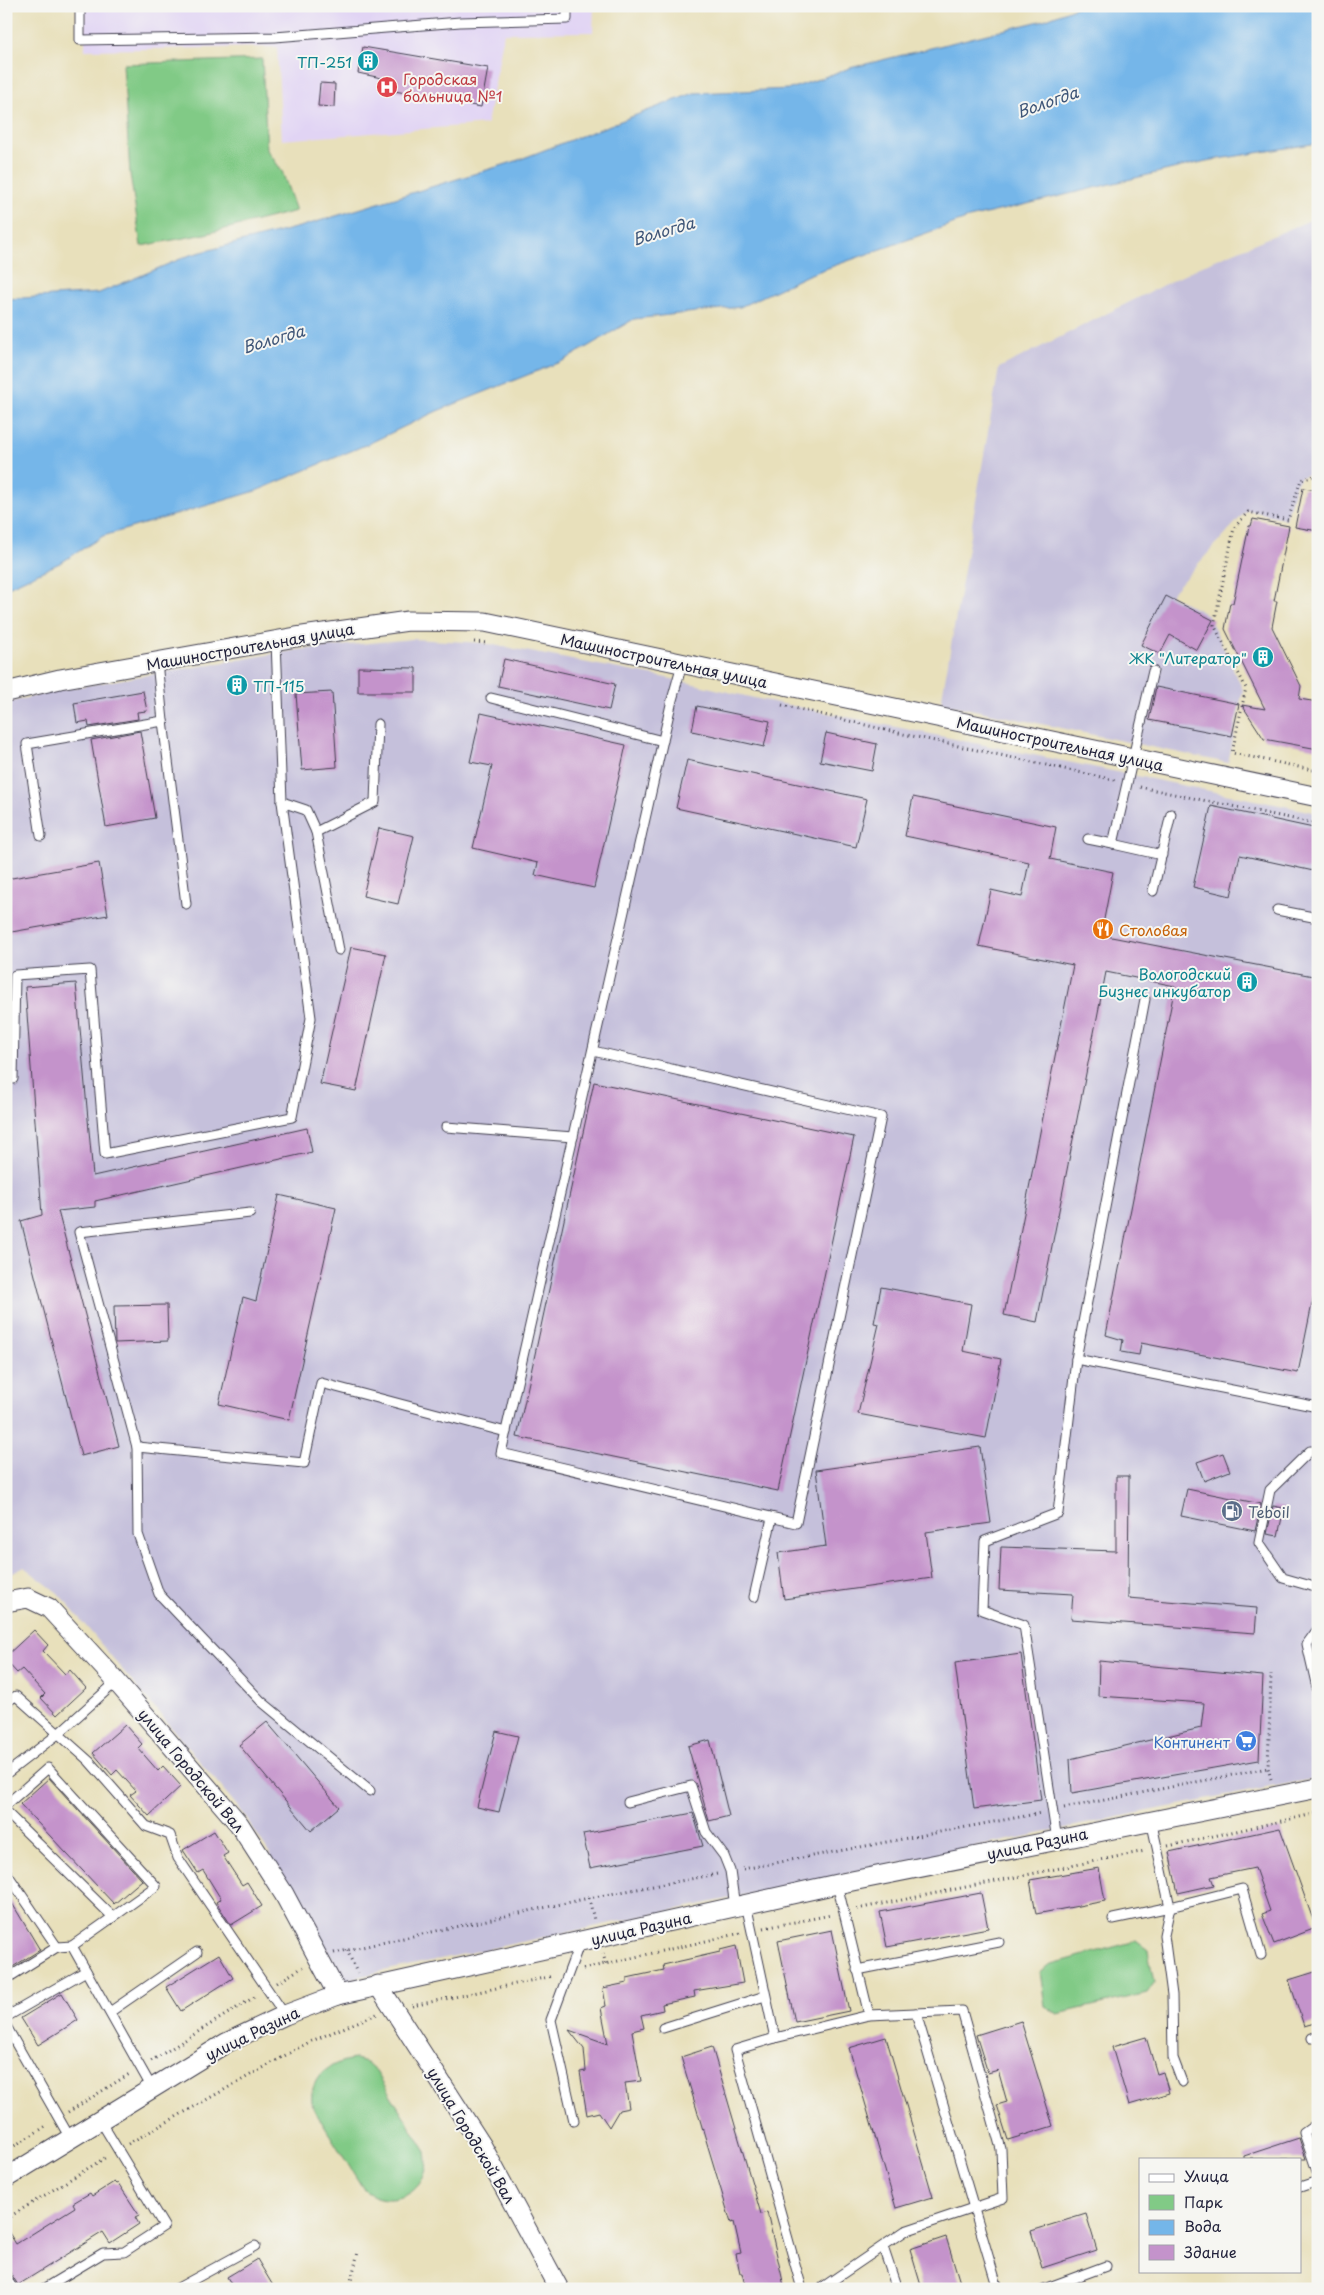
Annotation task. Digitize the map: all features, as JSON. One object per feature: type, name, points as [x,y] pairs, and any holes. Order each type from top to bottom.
[{"type":"street","name":"Машиностроительная улица","points":[[6,692],[60,679],[408,620],[485,622],[1318,797]]},
{"type":"street","name":"улица Городской Вал","points":[[6,1602],[28,1598],[49,1608],[239,1824],[284,1894],[338,1996]]},
{"type":"street","name":"улица Разина","points":[[6,2178],[226,2043],[285,2015],[338,1996],[378,1985],[837,1884],[1318,1788]]},
{"type":"street","name":"улица Городской Вал","points":[[378,1985],[482,2146],[559,2289]]},
{"type":"lane","points":[[80,6],[80,40],[275,37],[460,22],[567,19],[567,6]]},
{"type":"lane","points":[[13,1079],[15,975],[90,970],[104,1154],[292,1117],[311,1018],[282,802],[276,641]]},
{"type":"lane","points":[[157,662],[186,904]]},
{"type":"lane","points":[[593,1051],[881,1117],[796,1523],[500,1453],[682,664]]},
{"type":"lane","points":[[1113,844],[1153,671]]},
{"type":"lane","points":[[491,698],[663,741]]},
{"type":"lane","points":[[41,836],[27,744],[163,722]]},
{"type":"lane","points":[[316,832],[376,802],[378,724]]},
{"type":"lane","points":[[282,802],[306,810],[316,832],[339,950]]},
{"type":"lane","points":[[1153,891],[1171,814]]},
{"type":"lane","points":[[1088,839],[1162,855]]},
{"type":"lane","points":[[1277,910],[1318,918]]},
{"type":"lane","points":[[1057,1840],[1024,1625],[982,1610],[985,1541],[1058,1513],[1076,1358],[1145,999]]},
{"type":"lane","points":[[446,1127],[573,1137]]},
{"type":"lane","points":[[250,1213],[79,1232],[137,1447],[138,1534],[159,1594],[261,1700],[370,1791]]},
{"type":"lane","points":[[1076,1358],[1318,1407]]},
{"type":"lane","points":[[137,1447],[304,1463],[321,1383],[506,1432]]},
{"type":"lane","points":[[1318,1451],[1310,1451],[1270,1490],[1259,1543],[1283,1578],[1318,1588]]},
{"type":"lane","points":[[754,1597],[772,1518]]},
{"type":"lane","points":[[1318,1629],[1307,1644],[1318,1692]]},
{"type":"lane","points":[[6,1774],[58,1734],[116,1682]]},
{"type":"lane","points":[[6,1702],[16,1696],[89,1761],[146,1826],[170,1834],[178,1858],[285,2015]]},
{"type":"lane","points":[[6,1804],[48,1768],[156,1886],[72,1946],[57,1947],[6,1979]]},
{"type":"lane","points":[[628,1802],[691,1786],[706,1832],[724,1856],[751,1931],[775,2038]]},
{"type":"lane","points":[[6,1812],[113,1917]]},
{"type":"lane","points":[[1151,1820],[1170,1907],[1164,1935],[1172,1994],[1173,2058],[1182,2082]]},
{"type":"lane","points":[[6,1872],[57,1947]]},
{"type":"lane","points":[[837,1884],[869,2015]]},
{"type":"lane","points":[[1114,1918],[1170,1907],[1242,1889],[1261,1955]]},
{"type":"lane","points":[[574,2121],[551,2020],[580,1942]]},
{"type":"lane","points":[[857,1970],[999,1942]]},
{"type":"lane","points":[[72,1946],[152,2088]]},
{"type":"lane","points":[[110,2012],[197,1952]]},
{"type":"lane","points":[[6,2017],[86,1971]]},
{"type":"lane","points":[[664,2028],[765,1996]]},
{"type":"lane","points":[[802,2289],[735,2050],[775,2038],[869,2015],[962,2011],[1001,2149],[1003,2198],[905,2231],[822,2288]]},
{"type":"lane","points":[[916,2013],[998,2289]]},
{"type":"lane","points":[[6,2026],[70,2138]]},
{"type":"lane","points":[[44,2289],[103,2252],[124,2252],[164,2226],[100,2120]]},
{"type":"lane","points":[[1318,2123],[1304,2132],[1318,2174]]},
{"type":"lane","points":[[1302,2186],[1318,2181]]},
{"type":"lane","points":[[176,2289],[255,2246]]},
{"type":"lane","points":[[883,2247],[897,2289]]},
{"type":"lane","points":[[1044,2289],[1106,2266]]},
{"type":"lane","points":[[6,2278],[13,2289]]},
{"type":"path","points":[[1318,475],[1301,480],[1288,520],[1248,512],[1234,528],[1214,625],[1246,688],[1232,753],[1318,770]]},
{"type":"path","points":[[472,642],[492,643]]},
{"type":"path","points":[[773,703],[903,734],[1100,775],[1149,790],[1318,824]]},
{"type":"path","points":[[1271,1674],[1268,1768],[1280,1821]]},
{"type":"path","points":[[6,2219],[119,2150],[309,2042],[375,2015],[751,1931],[1157,1849],[1318,1813]]},
{"type":"path","points":[[348,2289],[358,2252]]},
{"type":"shaded area","name":"Городская больница №1","points":[[85,6],[594,6],[593,32],[504,33],[487,124],[282,140],[277,47],[85,50]]},
{"type":"shaded area","points":[[1318,217],[1318,471],[1301,477],[1296,484],[1286,519],[1247,510],[1170,595],[1208,615],[1243,690],[1228,763],[941,703],[999,368],[1203,265]]},
{"type":"shaded area","points":[[412,639],[483,643],[677,680],[754,698],[1318,813],[1318,1778],[1133,1814],[345,1980],[291,1887],[243,1813],[58,1593],[24,1567],[6,1577],[6,703],[64,689],[297,650]]},
{"type":"green space","points":[[262,59],[267,150],[282,171],[296,211],[205,234],[141,246],[130,174],[123,64]]},
{"type":"green space","points":[[1136,1941],[1148,1950],[1154,1983],[1147,1993],[1058,2014],[1045,2006],[1040,1972],[1051,1964]]},
{"type":"green space","points":[[355,2059],[366,2062],[375,2070],[426,2152],[427,2165],[423,2177],[409,2194],[399,2198],[387,2199],[364,2190],[313,2108],[313,2089],[316,2081],[322,2074],[336,2064]]},
{"type":"water","name":"Вологда","points":[[1079,6],[1318,6],[1318,143],[1206,161],[969,218],[808,275],[740,307],[634,319],[565,360],[437,411],[370,443],[256,491],[103,536],[62,562],[6,588],[6,299],[99,293],[190,255],[303,226],[513,162],[694,93],[790,89],[850,68],[1044,20]]},
{"type":"building","points":[[363,47],[488,68],[481,107],[384,89],[386,79],[358,73]]},
{"type":"building","points":[[320,83],[335,84],[334,107],[318,106]]},
{"type":"building","points":[[1303,488],[1318,490],[1318,531],[1295,527]]},
{"type":"building","name":"ЖК \"Литератор\"","points":[[1253,519],[1289,526],[1274,601],[1277,601],[1272,627],[1301,686],[1299,699],[1318,702],[1318,749],[1264,739],[1242,705],[1265,709],[1225,629],[1230,603],[1233,603],[1249,526],[1251,526]]},
{"type":"building","points":[[1166,596],[1213,620],[1197,650],[1170,635],[1160,654],[1141,645]]},
{"type":"building","points":[[504,659],[615,684],[609,710],[498,686]]},
{"type":"building","points":[[358,667],[416,668],[416,692],[358,692]]},
{"type":"building","points":[[1156,687],[1239,704],[1232,736],[1149,720]]},
{"type":"building","points":[[143,691],[147,711],[137,712],[138,719],[89,727],[88,721],[77,723],[74,703]]},
{"type":"building","points":[[332,692],[337,767],[302,770],[296,694]]},
{"type":"building","points":[[697,706],[770,721],[764,747],[692,731]]},
{"type":"building","points":[[481,713],[626,745],[594,888],[535,875],[538,863],[473,848],[492,766],[470,762]]},
{"type":"building","points":[[140,731],[155,818],[106,827],[91,740]]},
{"type":"building","points":[[826,733],[877,744],[872,771],[820,761]]},
{"type":"building","points":[[687,760],[867,799],[856,847],[676,808]]},
{"type":"building","points":[[913,797],[1056,827],[1050,859],[1113,872],[1101,935],[1318,977],[1318,1274],[1298,1373],[1141,1343],[1139,1355],[1121,1352],[1123,1340],[1106,1335],[1175,986],[1106,972],[1037,1322],[1004,1315],[1073,965],[979,946],[991,890],[1022,897],[1029,862],[905,836]]},
{"type":"building","points":[[1211,806],[1318,829],[1318,872],[1240,855],[1231,896],[1193,887]]},
{"type":"building","points":[[379,828],[414,836],[398,904],[363,896]]},
{"type":"building","points":[[99,863],[108,915],[6,933],[6,879]]},
{"type":"building","points":[[351,947],[386,954],[356,1091],[320,1084]]},
{"type":"building","points":[[76,983],[93,1176],[307,1128],[312,1152],[95,1201],[95,1207],[58,1211],[119,1446],[81,1456],[21,1221],[42,1215],[25,987]]},
{"type":"building","points":[[594,1082],[854,1137],[778,1491],[517,1437]]},
{"type":"building","points":[[279,1195],[336,1208],[289,1420],[219,1404],[243,1297],[256,1301]]},
{"type":"building","points":[[881,1287],[971,1304],[963,1351],[1001,1359],[986,1438],[858,1414],[879,1324],[874,1323]]},
{"type":"building","points":[[167,1305],[168,1341],[115,1343],[114,1306]]},
{"type":"building","points":[[980,1447],[991,1523],[926,1532],[932,1578],[784,1599],[778,1553],[826,1546],[816,1470]]},
{"type":"building","points":[[1223,1453],[1230,1471],[1204,1481],[1197,1462]]},
{"type":"building","points":[[1116,1476],[1129,1476],[1128,1598],[1257,1608],[1255,1633],[1071,1619],[1073,1594],[999,1590],[1001,1547],[1116,1551]]},
{"type":"building","points":[[1187,1489],[1261,1504],[1255,1531],[1181,1516]]},
{"type":"building","points":[[1273,1506],[1284,1508],[1278,1536],[1267,1534]]},
{"type":"building","points":[[34,1630],[48,1645],[43,1651],[65,1674],[70,1670],[86,1688],[57,1715],[41,1698],[45,1694],[22,1669],[17,1673],[6,1661],[6,1656]]},
{"type":"building","points":[[1021,1654],[1041,1800],[974,1809],[955,1663]]},
{"type":"building","points":[[1099,1661],[1263,1676],[1259,1760],[1072,1793],[1070,1759],[1201,1728],[1204,1703],[1098,1696]]},
{"type":"building","points":[[267,1722],[339,1807],[311,1831],[239,1745]]},
{"type":"building","points":[[125,1725],[142,1744],[138,1748],[158,1771],[163,1766],[181,1786],[149,1816],[130,1795],[136,1791],[117,1770],[112,1775],[93,1753]]},
{"type":"building","points":[[496,1731],[518,1736],[499,1812],[477,1807]]},
{"type":"building","points":[[710,1740],[729,1816],[709,1821],[688,1746]]},
{"type":"building","points":[[49,1778],[142,1880],[114,1904],[20,1804]]},
{"type":"building","points":[[693,1813],[703,1846],[590,1868],[583,1834]]},
{"type":"building","points":[[1280,1828],[1316,1928],[1274,1944],[1262,1914],[1270,1911],[1255,1868],[1211,1877],[1214,1885],[1178,1893],[1169,1852]]},
{"type":"building","points":[[214,1831],[228,1853],[223,1856],[242,1885],[247,1882],[262,1906],[231,1925],[216,1902],[221,1899],[203,1870],[198,1873],[183,1850]]},
{"type":"building","points":[[1099,1868],[1105,1901],[1036,1914],[1030,1880]]},
{"type":"building","points":[[6,1893],[40,1950],[6,1971]]},
{"type":"building","points":[[981,1893],[988,1928],[887,1947],[880,1912]]},
{"type":"building","points":[[832,1930],[849,2011],[795,2022],[778,1941]]},
{"type":"building","points":[[736,1946],[743,1983],[694,1991],[695,1997],[662,2004],[663,2010],[641,2015],[644,2028],[632,2031],[641,2081],[625,2083],[629,2108],[619,2110],[609,2127],[599,2112],[587,2115],[580,2072],[586,2071],[584,2049],[569,2030],[608,2044],[601,2008],[606,2006],[603,1988],[627,1983],[627,1978],[664,1970],[663,1965],[720,1952],[720,1950]]},
{"type":"building","points":[[219,1954],[233,1978],[181,2011],[166,1987]]},
{"type":"building","points":[[1318,1971],[1318,2022],[1304,2026],[1289,1980]]},
{"type":"building","points":[[62,1993],[78,2020],[38,2045],[21,2018]]},
{"type":"building","points":[[1021,2021],[1053,2126],[1008,2140],[997,2105],[1007,2102],[998,2070],[988,2073],[976,2035]]},
{"type":"building","points":[[886,2037],[933,2197],[896,2208],[849,2048]]},
{"type":"building","points":[[1146,2037],[1157,2074],[1163,2072],[1169,2093],[1129,2105],[1112,2047]]},
{"type":"building","points":[[712,2047],[761,2214],[767,2212],[784,2286],[775,2289],[746,2289],[736,2254],[741,2253],[734,2222],[731,2223],[681,2057]]},
{"type":"building","points":[[1299,2138],[1306,2159],[1244,2158],[1244,2156]]},
{"type":"building","points":[[114,2182],[118,2183],[139,2215],[135,2217],[139,2224],[110,2243],[103,2232],[18,2285],[6,2266],[6,2228],[16,2244],[75,2207],[73,2203],[90,2193],[92,2196]]},
{"type":"building","points":[[1086,2214],[1097,2250],[1042,2268],[1031,2231]]},
{"type":"building","points":[[946,2237],[962,2289],[922,2289],[910,2249]]},
{"type":"building","points":[[257,2259],[275,2289],[234,2289],[227,2277]]},
{"type":"place","name":"ТП-251","points":[[368,61]]},
{"type":"place","name":"Городская больница №1","points":[[387,87]]},
{"type":"place","name":"ЖК \"Литератор\"","points":[[1263,657]]},
{"type":"place","name":"ТП-115","points":[[237,685]]},
{"type":"place","name":"Столовая","points":[[1103,929]]},
{"type":"place","name":"Вологодский Бизнес инкубатор","points":[[1247,982]]},
{"type":"place","name":"Teboil","points":[[1232,1511]]},
{"type":"place","name":"Континент","points":[[1246,1741]]}]
